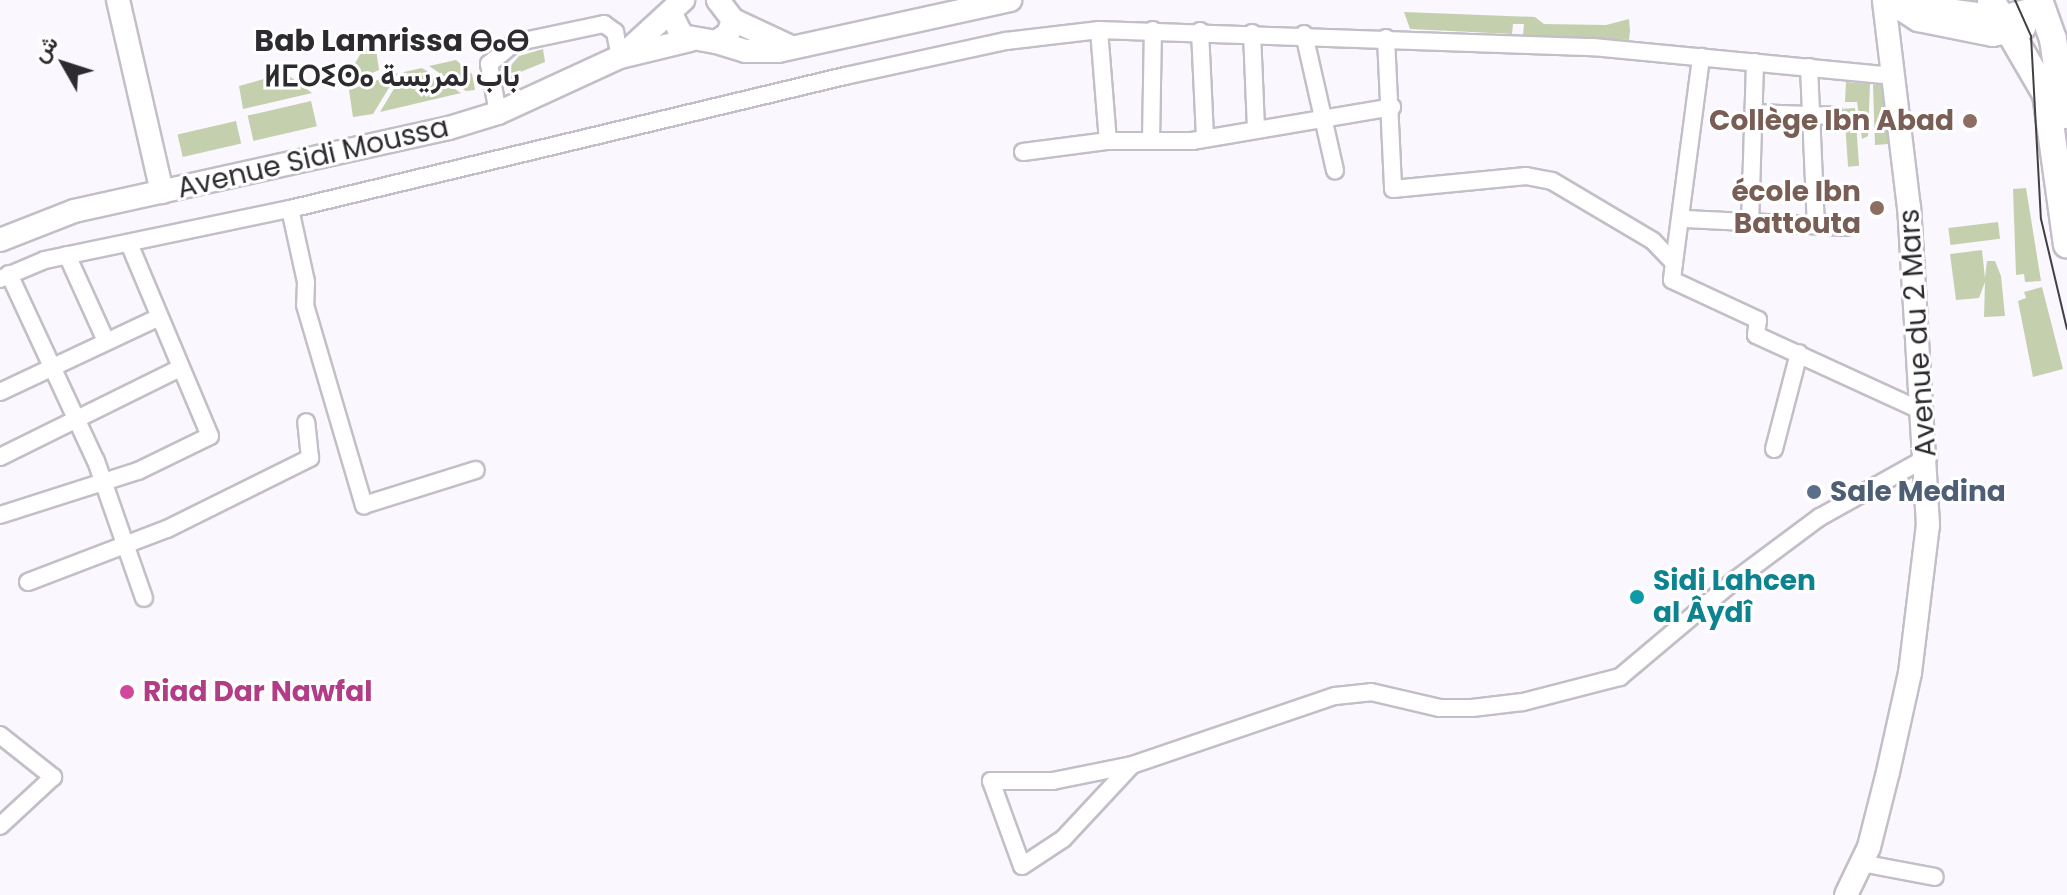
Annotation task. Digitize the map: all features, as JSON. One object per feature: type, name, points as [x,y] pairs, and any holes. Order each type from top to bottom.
[{"type":"main road","points":[[2043,8],[2067,138]]},
{"type":"main road","points":[[2003,27],[2046,94],[2067,245]]},
{"type":"street","points":[[118,0],[162,192]]},
{"type":"street","points":[[716,42],[746,51],[794,47],[1010,0]]},
{"type":"street","points":[[1895,2],[2003,27],[2043,8]]},
{"type":"street","name":"Avenue du 2 Mars","points":[[1846,895],[1875,829],[1910,673],[1928,525],[1928,457],[1894,76],[1895,2]]},
{"type":"street","points":[[675,5],[676,30],[690,40]]},
{"type":"street","name":"Avenue Sidi Moussa","points":[[620,57],[675,5]]},
{"type":"street","points":[[724,6],[794,47]]},
{"type":"street","points":[[716,42],[728,34],[724,6]]},
{"type":"street","points":[[498,113],[489,64],[514,43],[604,24],[615,32],[620,57]]},
{"type":"street","points":[[144,598],[103,483],[54,366],[4,277],[67,255],[290,209],[845,76],[1006,41],[1099,30],[1386,38],[1701,57],[1894,76]]},
{"type":"street","points":[[1099,30],[1108,141]]},
{"type":"street","points":[[1151,141],[1153,30]]},
{"type":"street","points":[[1200,31],[1205,138]]},
{"type":"street","points":[[1252,33],[1256,128]]},
{"type":"street","points":[[1304,34],[1335,171]]},
{"type":"street","points":[[1386,38],[1392,107],[1393,189],[1538,176],[1613,214],[1674,263]]},
{"type":"street","name":"Avenue Sidi Moussa","points":[[0,240],[74,211],[498,113],[620,57],[690,40],[716,42]]},
{"type":"street","points":[[1701,57],[1683,219],[1672,280],[1758,320],[1756,335],[1924,412]]},
{"type":"street","points":[[1750,223],[1755,62]]},
{"type":"street","points":[[1809,67],[1816,225]]},
{"type":"street","points":[[1023,152],[1108,141],[1205,138],[1392,107]]},
{"type":"street","points":[[1754,113],[1835,116]]},
{"type":"street","points":[[290,209],[306,282],[305,305],[364,505],[476,470]]},
{"type":"street","points":[[1683,219],[1846,227]]},
{"type":"street","points":[[0,515],[103,483],[210,436],[178,369],[129,243]]},
{"type":"street","points":[[67,255],[106,341]]},
{"type":"street","points":[[0,392],[157,318]]},
{"type":"street","points":[[1774,449],[1799,353]]},
{"type":"street","points":[[0,457],[178,369]]},
{"type":"street","points":[[28,582],[125,546],[226,503],[310,458],[306,422]]},
{"type":"street","points":[[1132,765],[1063,839],[1022,866],[991,781],[1053,781],[1132,765],[1335,696],[1371,692],[1422,703],[1504,706],[1612,681],[1634,669],[1734,581],[1820,517],[1928,457]]},
{"type":"street","points":[[0,735],[53,777],[0,826]]},
{"type":"street","points":[[1861,863],[1935,877]]},
{"type":"green space","points":[[1404,12],[1535,17],[1544,24],[1606,25],[1629,19],[1630,31],[1629,40],[1523,35],[1524,24],[1513,24],[1512,34],[1410,29]]},
{"type":"green space","points":[[375,43],[379,70],[349,83],[347,77],[365,46]]},
{"type":"green space","points":[[543,49],[545,62],[518,73],[507,85],[503,74],[519,56]]},
{"type":"green space","points":[[456,60],[472,74],[475,90],[466,91],[429,66]]},
{"type":"green space","points":[[422,68],[461,93],[380,112],[404,72]]},
{"type":"green space","points":[[285,73],[312,93],[243,109],[239,86]]},
{"type":"green space","points":[[398,73],[373,114],[353,117],[349,90]]},
{"type":"green space","points":[[1846,82],[1870,84],[1868,136],[1862,139],[1857,102],[1845,102]]},
{"type":"green space","points":[[1885,84],[1889,144],[1875,145],[1873,85]]},
{"type":"green space","points":[[311,101],[317,126],[254,141],[248,116]]},
{"type":"green space","points":[[1855,108],[1859,166],[1848,167],[1844,109]]},
{"type":"green space","points":[[236,121],[241,143],[183,157],[178,134]]},
{"type":"green space","points":[[2026,188],[2041,281],[2025,282],[2024,274],[2016,275],[2013,189]]},
{"type":"green space","points":[[1998,222],[2000,239],[1950,245],[1948,228]]},
{"type":"green space","points":[[1982,250],[1985,278],[1987,261],[1995,261],[2001,276],[2005,316],[1984,317],[1985,282],[1979,298],[1956,300],[1950,254]]},
{"type":"green space","points":[[2042,287],[2063,369],[2033,377],[2018,301],[2026,298],[2024,292]]},
{"type":"tram line","points":[[2015,0],[2031,36],[2041,219],[2067,329]]},
{"type":"place","name":"Collège Ibn Abad","points":[[1970,121]]},
{"type":"place","name":"école Ibn Battouta","points":[[1877,208]]},
{"type":"place","name":"Sale Medina","points":[[1814,492]]},
{"type":"place","name":"Sidi Lahcen al Âydî","points":[[1637,597]]},
{"type":"place","name":"Riad Dar Nawfal","points":[[127,692]]},
{"type":"district","name":"Bab Lamrissa ⴱⴰⴱ ⵍⵎⵔⵉⵙⴰ باب لمريسة","points":[[392,58]]}]
